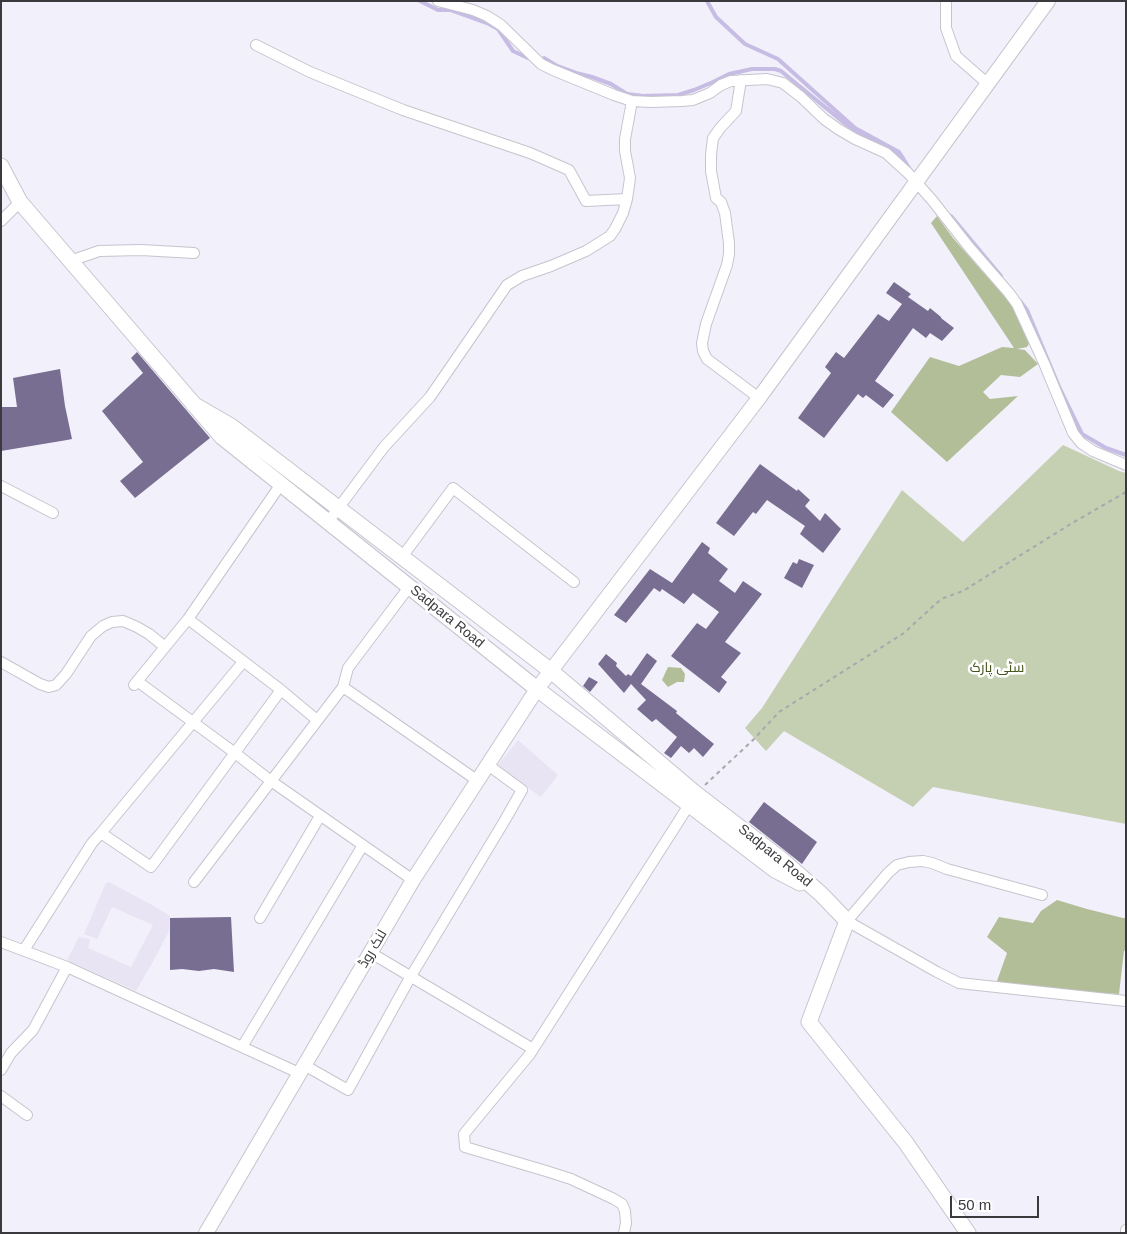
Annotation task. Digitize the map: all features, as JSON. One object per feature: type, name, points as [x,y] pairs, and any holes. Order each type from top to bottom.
[{"type":"main road","name":"لنک روڈ","points":[[206,1233],[414,880],[537,689],[758,398],[1048,1]]},
{"type":"main road","points":[[1,166],[20,202],[193,404]]},
{"type":"main road","name":"Sadpara Road","points":[[193,404],[231,426],[551,671],[692,799],[775,870],[821,894],[847,921]]},
{"type":"main road","name":"Sadpara Road","points":[[193,404],[222,437],[537,689],[692,799]]},
{"type":"main road","points":[[847,921],[809,1022],[906,1143],[968,1233]]},
{"type":"street","points":[[438,1],[473,10],[487,16],[501,25],[541,64],[614,95],[632,101],[693,100],[731,81],[767,79],[783,84],[838,129],[886,153],[898,163],[932,200],[1017,304],[1073,433],[1081,444],[1126,465]]},
{"type":"street","points":[[946,1],[946,28],[956,56],[988,84]]},
{"type":"street","points":[[256,45],[310,72],[403,110],[530,153],[569,170],[586,201],[627,199]]},
{"type":"street","points":[[741,80],[736,111],[713,138],[711,171],[716,198],[721,202],[725,213],[729,254],[706,324],[702,343],[707,359],[758,398]]},
{"type":"street","points":[[328,522],[384,447],[430,397],[507,285],[522,276],[586,251],[610,236],[623,214],[627,199],[630,178],[625,139],[632,101]]},
{"type":"street","points":[[1,221],[20,202]]},
{"type":"street","points":[[70,261],[99,251],[142,250],[194,253]]},
{"type":"street","points":[[281,484],[188,619],[135,684],[194,722],[235,752],[271,782],[414,880]]},
{"type":"street","points":[[1,486],[53,513]]},
{"type":"street","points":[[402,557],[453,488],[574,582]]},
{"type":"street","points":[[194,882],[343,687],[348,668],[409,587]]},
{"type":"street","points":[[188,619],[318,720]]},
{"type":"street","points":[[1,662],[40,684],[49,687],[56,685],[66,674],[91,636],[103,626],[112,622],[123,621],[137,626],[165,647]]},
{"type":"street","points":[[24,950],[92,843],[243,662]]},
{"type":"street","points":[[343,687],[478,780]]},
{"type":"street","points":[[101,833],[150,867],[281,690]]},
{"type":"street","points":[[1,942],[67,967],[242,1047],[302,1069],[348,1090],[411,976],[522,790],[488,766]]},
{"type":"street","points":[[624,1233],[626,1211],[622,1204],[614,1199],[571,1179],[546,1170],[465,1147],[464,1134],[533,1049],[692,799]]},
{"type":"street","points":[[260,918],[320,816]]},
{"type":"street","points":[[242,1047],[363,845]]},
{"type":"street","points":[[1042,895],[947,869],[932,863],[922,861],[909,862],[897,866],[888,873],[847,921],[958,983],[1126,1001]]},
{"type":"street","points":[[371,952],[533,1049]]},
{"type":"street","points":[[1,1070],[11,1053],[33,1030],[67,967]]},
{"type":"street","points":[[1,1096],[27,1115]]},
{"type":"path","points":[[692,799],[779,712],[904,633],[941,599],[963,591],[1126,492]]},
{"type":"shaded area","points":[[518,740],[558,775],[541,797],[497,766]]},
{"type":"shaded area","points":[[109,882],[170,916],[169,931],[136,991],[67,960],[79,937],[90,939],[88,948],[131,967],[153,925],[112,907],[97,939],[84,934],[106,883]]},
{"type":"green space","points":[[937,216],[953,238],[1013,306],[1030,342],[1027,347],[1017,349],[1025,350],[1038,364],[1020,377],[1001,375],[983,392],[990,399],[1018,396],[947,462],[891,412],[930,357],[959,366],[1002,347],[1014,348],[931,223]]},
{"type":"green space","name":"سٹی پارک","points":[[1063,445],[1126,473],[1126,824],[933,787],[913,807],[784,731],[766,751],[745,728],[762,708],[902,490],[963,542]]},
{"type":"green space","points":[[668,667],[681,668],[685,674],[684,682],[677,682],[668,687],[662,680]]},
{"type":"green space","points":[[1057,900],[1126,918],[1126,950],[1124,951],[1119,994],[1078,992],[1055,988],[1021,988],[997,981],[1007,953],[987,937],[999,917],[1033,923],[1041,911]]},
{"type":"building","points":[[894,282],[911,294],[908,297],[928,311],[930,308],[954,328],[942,341],[930,333],[926,338],[913,328],[875,381],[894,395],[883,408],[866,395],[863,398],[858,394],[824,438],[798,418],[831,373],[825,367],[836,352],[844,358],[878,314],[889,321],[902,304],[886,293]]},
{"type":"building","points":[[137,352],[210,438],[135,498],[120,481],[143,462],[102,411],[143,373],[131,358]]},
{"type":"building","points":[[60,369],[72,439],[1,451],[1,407],[17,407],[13,378]]},
{"type":"building","points":[[760,464],[797,491],[798,489],[810,500],[805,506],[820,521],[825,513],[841,529],[823,553],[800,534],[805,526],[767,500],[756,514],[753,512],[734,536],[716,523]]},
{"type":"building","points":[[702,542],[710,548],[708,553],[728,569],[719,581],[735,593],[743,581],[762,594],[725,642],[741,653],[721,677],[727,682],[719,693],[671,656],[697,623],[706,629],[719,612],[693,593],[684,604],[662,589],[660,592],[654,588],[626,623],[614,615],[650,569],[672,583]]},
{"type":"building","points":[[799,559],[814,565],[802,588],[784,578],[793,562],[797,564]]},
{"type":"building","points":[[647,653],[657,661],[641,684],[677,711],[676,713],[714,744],[703,757],[694,748],[689,753],[681,746],[671,758],[664,753],[677,737],[656,719],[652,722],[637,709],[646,700],[631,684],[624,693],[598,664],[606,654],[617,663],[616,666],[626,676],[628,674],[631,676]]},
{"type":"building","points":[[589,677],[598,682],[590,692],[583,686]]},
{"type":"building","points":[[764,802],[817,842],[802,864],[749,822]]},
{"type":"building","points":[[231,917],[234,972],[214,969],[199,971],[170,970],[170,918]]},
{"type":"waterway","points":[[420,1],[438,10],[451,10],[487,23],[498,29],[513,51],[528,58]]},
{"type":"waterway","points":[[707,1],[716,17],[745,44],[778,59],[855,128],[899,152],[911,171]]},
{"type":"waterway","points":[[544,58],[557,66],[611,84],[627,94],[643,96],[678,95],[729,74],[752,69],[775,69],[781,71],[843,122],[866,138],[882,146]]},
{"type":"waterway","points":[[888,149],[903,158]]},
{"type":"waterway","points":[[951,216],[1001,276]]},
{"type":"waterway","points":[[1020,301],[1027,310],[1060,389],[1082,434],[1106,448],[1126,455]]}]
